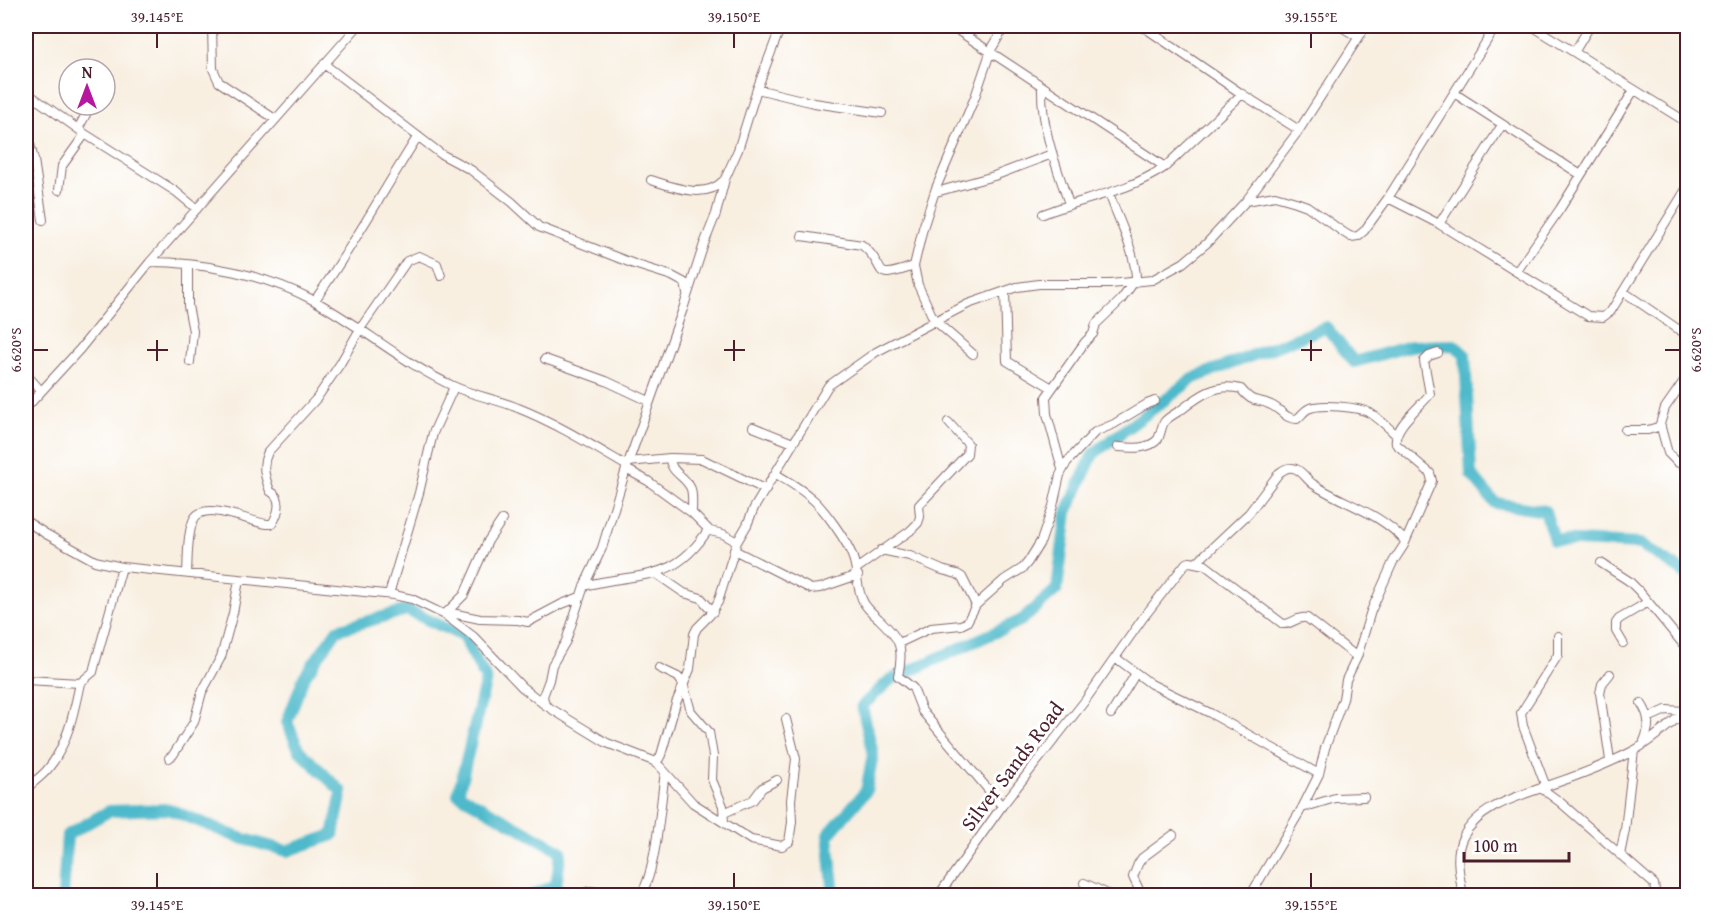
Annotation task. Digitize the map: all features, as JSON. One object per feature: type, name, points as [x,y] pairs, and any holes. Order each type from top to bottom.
[{"type":"street","points":[[212,26],[213,69],[219,82],[275,119]]},
{"type":"street","points":[[26,408],[80,349],[150,262],[358,26]]},
{"type":"street","points":[[545,705],[543,696],[552,665],[566,641],[584,586],[602,548],[649,401],[716,214],[725,179],[738,150],[757,89],[781,26]]},
{"type":"street","points":[[951,26],[991,50],[1042,87],[1165,167]]},
{"type":"street","points":[[973,354],[934,320],[918,285],[914,266],[923,228],[936,192],[975,97],[991,50],[1005,26]]},
{"type":"street","points":[[1142,26],[1299,130]]},
{"type":"street","points":[[1340,26],[1358,37]]},
{"type":"street","points":[[656,764],[690,669],[694,634],[700,624],[713,612],[721,595],[736,546],[754,508],[820,398],[835,379],[876,352],[968,304],[1026,285],[1152,280],[1183,262],[1208,243],[1246,201],[1299,130],[1366,26]]},
{"type":"street","points":[[1246,201],[1275,196],[1307,206],[1343,232],[1355,237],[1364,231],[1389,198],[1496,26]]},
{"type":"street","points":[[1532,26],[1688,123]]},
{"type":"street","points":[[1575,51],[1590,26]]},
{"type":"street","points":[[324,64],[441,154],[471,170],[512,202],[539,227],[682,280],[687,287],[687,294]]},
{"type":"street","points":[[1042,87],[1042,117],[1069,204]]},
{"type":"street","points":[[757,89],[823,104],[882,113]]},
{"type":"street","points":[[1517,271],[1634,90]]},
{"type":"street","points":[[26,92],[85,134],[175,191],[197,209]]},
{"type":"street","points":[[1454,93],[1581,175]]},
{"type":"street","points":[[1043,214],[1132,185],[1165,167],[1242,94]]},
{"type":"street","points":[[78,129],[84,117]]},
{"type":"street","points":[[1439,224],[1502,125]]},
{"type":"street","points":[[26,128],[43,220]]},
{"type":"street","points":[[59,190],[62,166],[85,134]]},
{"type":"street","points":[[315,300],[345,257],[418,136]]},
{"type":"street","points":[[936,192],[994,176],[1052,154]]},
{"type":"street","points":[[651,180],[694,190],[711,190],[718,187],[725,179]]},
{"type":"street","points":[[1389,198],[1439,224],[1594,318],[1603,317],[1611,311],[1688,186]]},
{"type":"street","points":[[1062,469],[1046,407],[1046,397],[1093,334],[1096,324],[1135,282],[1136,273],[1131,254],[1109,193]]},
{"type":"street","points":[[802,236],[862,245],[880,272],[884,274],[914,266]]},
{"type":"street","points":[[187,573],[192,526],[198,513],[205,510],[226,513],[272,524],[279,502],[276,494],[270,491],[265,477],[264,459],[317,398],[360,329],[411,258],[419,256],[437,264],[441,276]]},
{"type":"street","points":[[150,262],[188,265],[271,280],[315,300],[396,354],[454,387],[518,408],[573,434],[627,466],[692,513],[708,530],[723,534],[736,546],[811,589],[820,588],[857,572],[918,523],[919,505],[968,452],[965,439],[948,422]]},
{"type":"street","points":[[188,265],[188,306],[193,322],[190,362]]},
{"type":"street","points":[[1005,292],[1007,362],[1052,388]]},
{"type":"street","points":[[1624,292],[1688,336]]},
{"type":"street","points":[[1256,893],[1319,774],[1325,748],[1343,699],[1346,680],[1357,657],[1371,611],[1406,541],[1432,481],[1432,476],[1396,444],[1396,435],[1430,394],[1425,361],[1429,356],[1438,353]]},
{"type":"street","points":[[545,358],[606,381],[649,401]]},
{"type":"street","points":[[26,374],[41,391]]},
{"type":"street","points":[[1688,375],[1665,408],[1661,426],[1668,453],[1688,468]]},
{"type":"street","points":[[1118,447],[1135,449],[1154,442],[1166,420],[1209,390],[1223,386],[1241,389],[1248,397],[1272,405],[1289,419],[1297,419],[1308,409],[1313,408],[1335,406],[1364,411],[1384,423],[1396,435]]},
{"type":"street","points":[[389,594],[419,493],[433,433],[454,387]]},
{"type":"street","points":[[899,643],[931,628],[961,625],[967,622],[976,605],[1028,562],[1041,541],[1062,469],[1095,432],[1155,401]]},
{"type":"street","points":[[1625,430],[1648,430],[1661,426]]},
{"type":"street","points":[[753,427],[793,443]]},
{"type":"street","points":[[627,466],[670,458],[702,459],[766,490]]},
{"type":"street","points":[[670,458],[672,469],[690,487],[692,513]]},
{"type":"street","name":"Silver Sands Road","points":[[938,896],[1002,806],[1116,658],[1182,566],[1193,562],[1249,513],[1279,473],[1290,467],[1299,470],[1316,486],[1382,520],[1406,541]]},
{"type":"street","points":[[776,474],[812,498],[827,516],[849,549],[857,572],[862,601],[899,643],[903,655],[898,676],[913,688],[922,711],[1002,806]]},
{"type":"street","points":[[446,613],[464,595],[488,541],[502,520]]},
{"type":"street","points":[[26,521],[95,561],[122,567],[389,594],[412,599],[446,613],[480,619],[528,622],[580,597]]},
{"type":"street","points":[[584,586],[666,571],[697,548],[708,530]]},
{"type":"street","points":[[882,550],[910,556],[957,574],[962,577],[976,605]]},
{"type":"street","points":[[1193,562],[1205,565],[1280,623],[1285,625],[1296,619],[1307,618],[1357,657]]},
{"type":"street","points":[[1601,563],[1629,580],[1688,650]]},
{"type":"street","points":[[26,789],[46,771],[57,756],[73,714],[80,683],[93,672],[122,567]]},
{"type":"street","points":[[655,573],[684,593],[701,598],[713,612]]},
{"type":"street","points":[[169,758],[194,722],[202,692],[221,657],[239,580]]},
{"type":"street","points":[[1623,643],[1616,631],[1616,623],[1648,602]]},
{"type":"street","points":[[446,613],[474,637],[522,687],[545,705],[608,743],[656,764],[693,802],[751,840],[782,846],[789,842],[792,822],[790,801],[796,759],[786,718]]},
{"type":"street","points":[[1558,636],[1558,655],[1521,713],[1523,726],[1544,787],[1654,884],[1656,896]]},
{"type":"street","points":[[1116,658],[1151,684],[1261,740],[1319,774]]},
{"type":"street","points":[[659,668],[678,677],[683,684],[691,711],[709,732],[713,756],[712,784],[723,806],[724,823]]},
{"type":"street","points":[[1110,714],[1136,673]]},
{"type":"street","points":[[1610,674],[1602,684],[1600,693],[1610,760]]},
{"type":"street","points":[[26,680],[80,683]]},
{"type":"street","points":[[1641,703],[1648,718],[1648,731],[1643,744]]},
{"type":"street","points":[[1648,718],[1666,710],[1686,710]]},
{"type":"street","points":[[1463,896],[1458,857],[1461,838],[1470,825],[1484,812],[1634,750],[1686,710]]},
{"type":"street","points":[[1620,855],[1634,750]]},
{"type":"street","points":[[639,896],[646,888],[651,869],[665,772]]},
{"type":"street","points":[[724,813],[753,800],[762,788],[777,780]]},
{"type":"street","points":[[1302,808],[1335,798],[1364,797]]},
{"type":"street","points":[[1142,896],[1134,877],[1138,864],[1173,835]]},
{"type":"street","points":[[1084,883],[1112,896]]},
{"type":"street","points":[[575,896],[590,891],[634,896]]},
{"type":"waterway","points":[[834,896],[828,835],[866,791],[873,754],[862,706],[890,680],[1022,620],[1057,589],[1067,512],[1093,454],[1194,378],[1326,327],[1354,362],[1411,346],[1454,345],[1465,355],[1471,474],[1495,503],[1545,511],[1554,540],[1640,544],[1681,570],[1688,578]]},
{"type":"waterway","points":[[63,896],[67,835],[109,811],[169,809],[237,837],[287,851],[333,835],[342,792],[299,750],[287,722],[304,677],[337,630],[407,610],[463,636],[486,679],[458,794],[561,851],[556,885],[531,896]]}]
